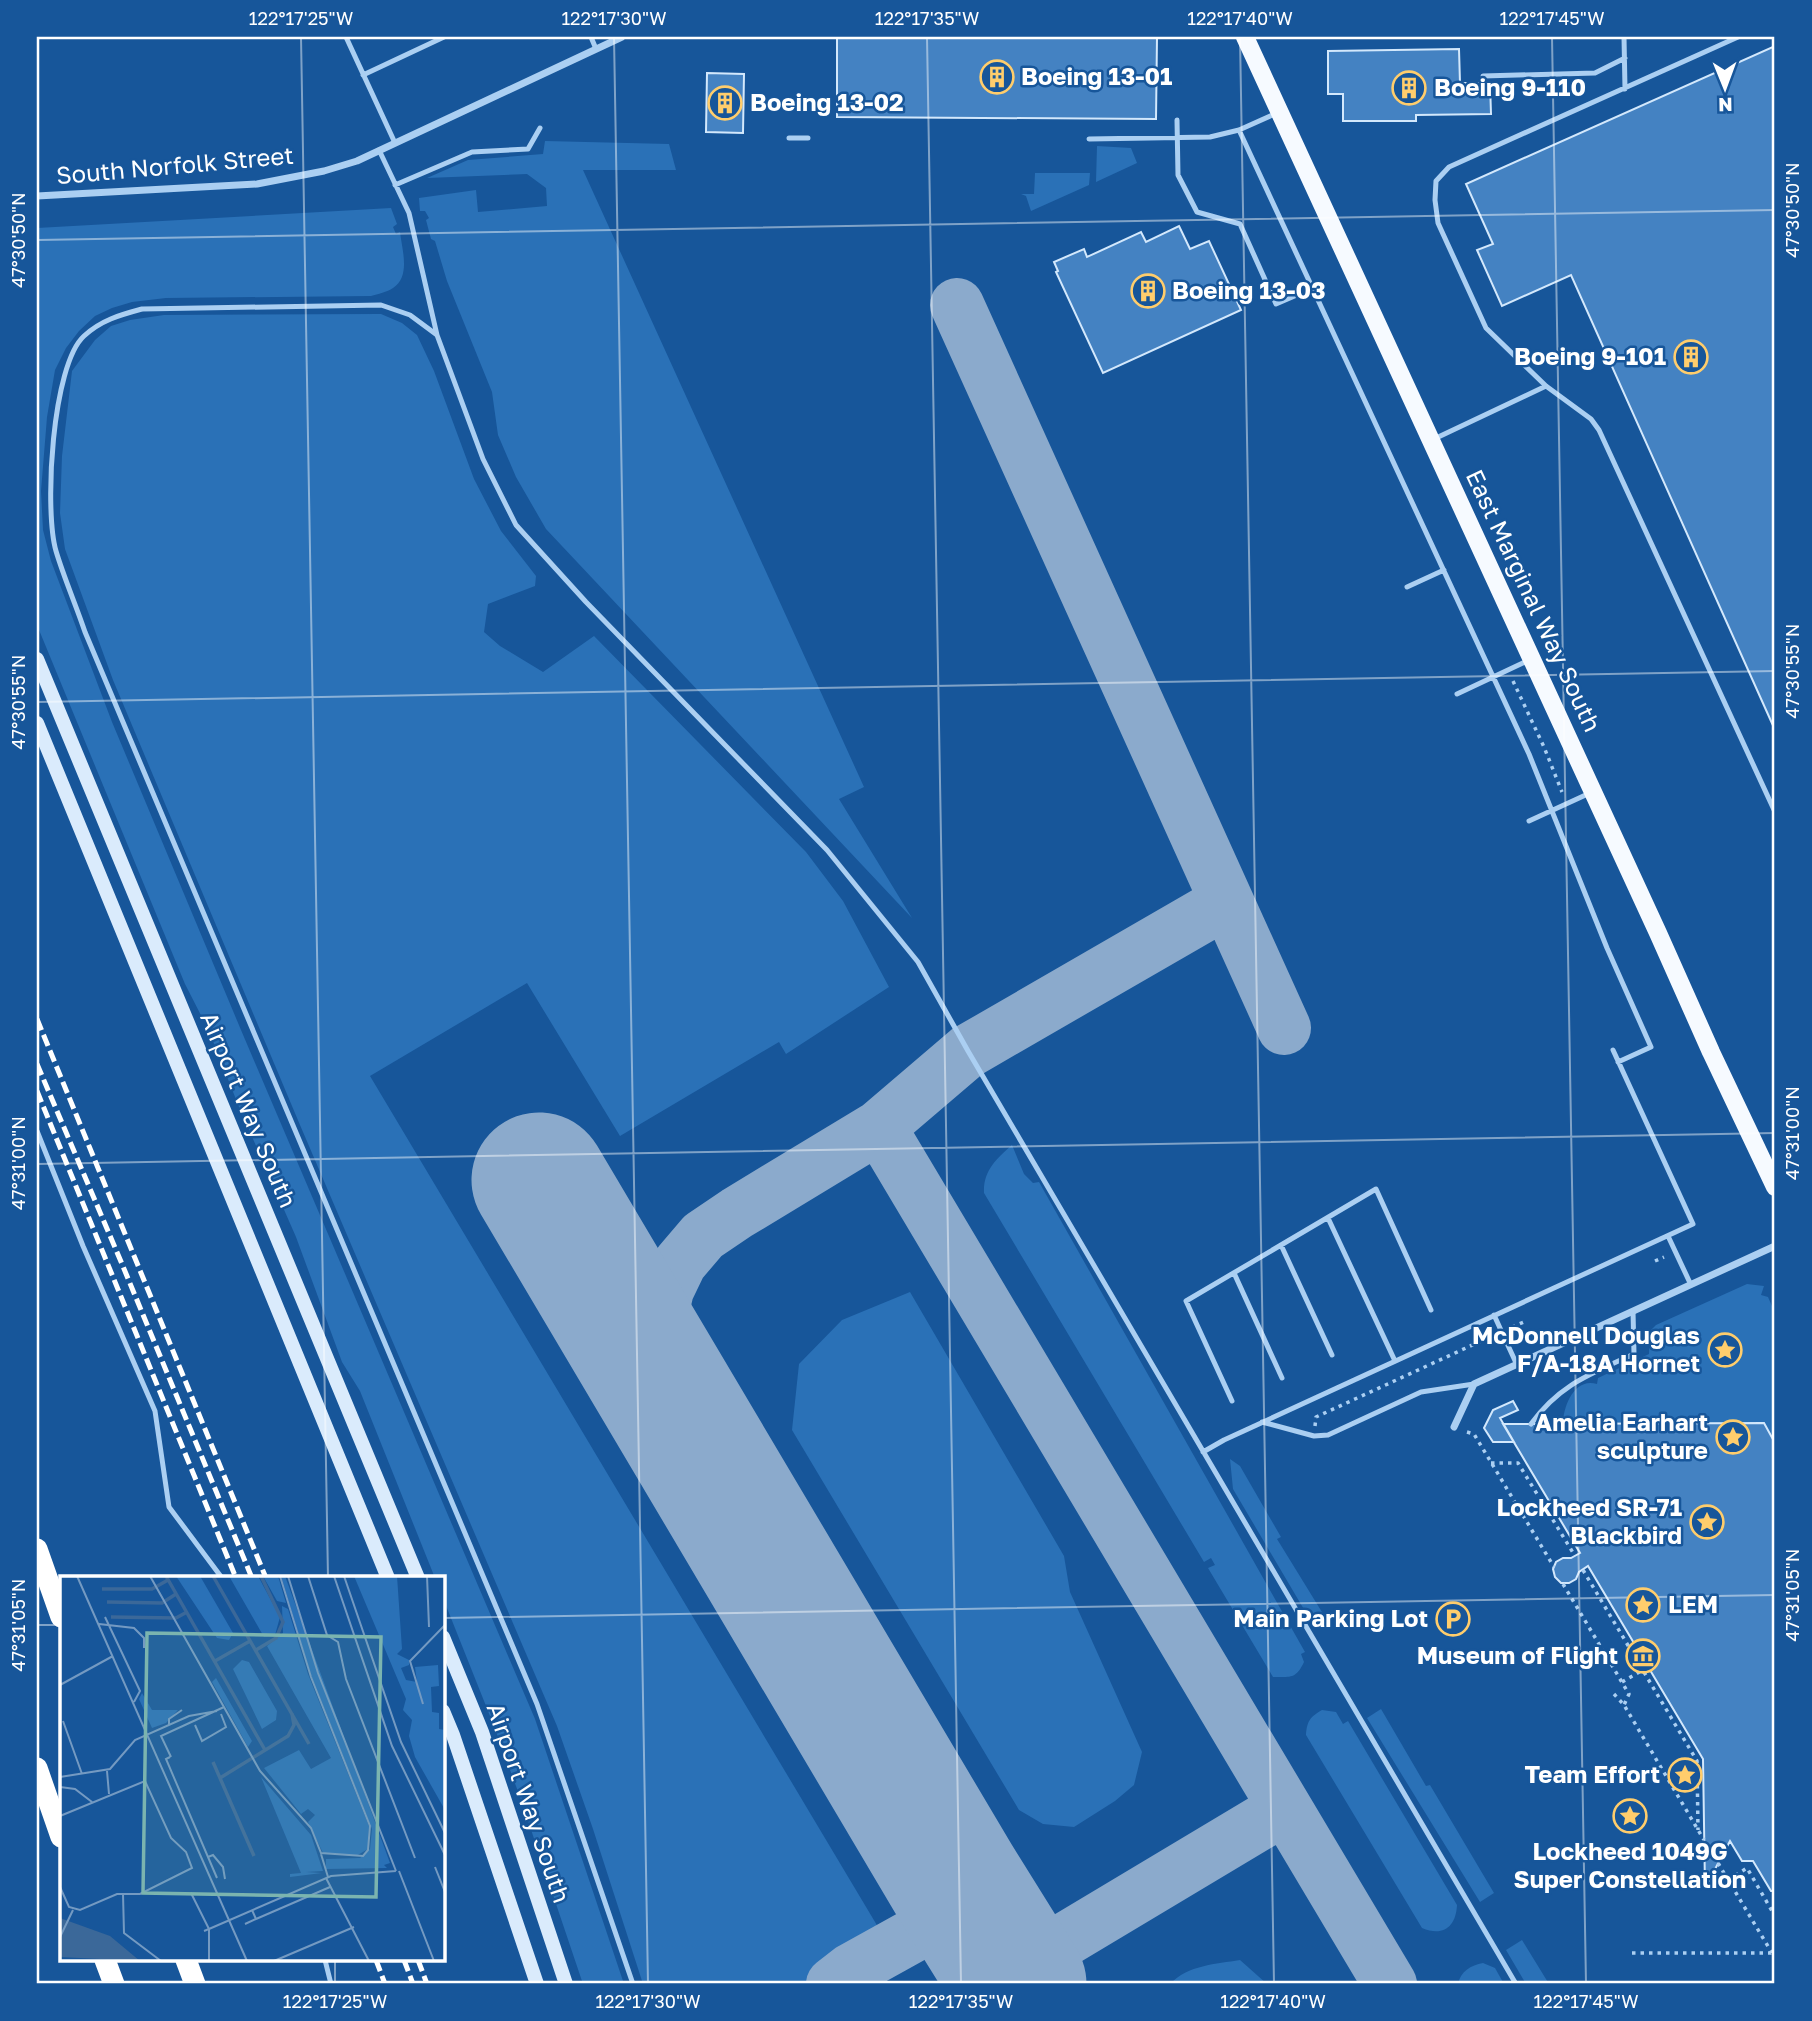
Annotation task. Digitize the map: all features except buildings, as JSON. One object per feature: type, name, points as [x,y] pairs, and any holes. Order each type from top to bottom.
[{"type":"highway","points":[[37,1549],[60,1614]]},
{"type":"highway","points":[[37,1768],[60,1834]]},
{"type":"highway","points":[[106,1962],[114,1984]]},
{"type":"highway","points":[[187,1962],[195,1984]]},
{"type":"main road","name":"East Marginal Way South","points":[[1245,37],[1775,1187]]},
{"type":"main road","name":"Airport Way South","points":[[37,659],[417,1576]]},
{"type":"main road","name":"Airport Way South","points":[[37,723],[387,1576]]},
{"type":"main road","name":"Airport Way South","points":[[444,1639],[482,1732],[566,1984]]},
{"type":"main road","name":"Airport Way South","points":[[444,1714],[537,1984]]},
{"type":"street","name":"South Norfolk Street","points":[[37,196],[257,184],[324,171],[357,161],[622,37]]},
{"type":"street","points":[[1454,1427],[1474,1384],[1775,1246]]},
{"type":"lane","points":[[346,37],[395,143]]},
{"type":"lane","points":[[363,75],[444,37]]},
{"type":"lane","points":[[591,37],[596,49]]},
{"type":"lane","points":[[1624,37],[1625,89]]},
{"type":"lane","points":[[1738,37],[1449,167],[1436,181],[1435,200],[1437,223],[1486,328],[1546,386],[1591,419],[1599,430],[1775,812]]},
{"type":"lane","points":[[1483,76],[1595,72],[1625,58]]},
{"type":"lane","points":[[1089,139],[1210,137],[1239,130],[1280,112]]},
{"type":"lane","points":[[1177,120],[1178,174],[1196,212],[1240,224],[1276,304],[1313,288]]},
{"type":"lane","points":[[395,185],[472,152],[528,149],[540,128]]},
{"type":"lane","points":[[1239,130],[1529,754],[1607,948],[1651,1047],[1618,1062]]},
{"type":"lane","points":[[789,138],[808,138]]},
{"type":"lane","points":[[379,150],[409,213],[437,335],[483,459],[516,525],[586,602],[827,850],[918,962],[1516,1984]]},
{"type":"lane","points":[[437,335],[410,315],[381,305],[142,309],[111,318],[82,338],[66,369],[57,412],[49,479],[55,548],[91,645],[537,1704],[633,1984]]},
{"type":"lane","points":[[1431,440],[1546,386]]},
{"type":"lane","points":[[1407,587],[1444,570]]},
{"type":"lane","points":[[1457,694],[1532,659]]},
{"type":"lane","points":[[1530,821],[1593,792]]},
{"type":"lane","points":[[1203,1452],[1262,1422],[1693,1224],[1613,1050]]},
{"type":"lane","points":[[37,1131],[83,1246],[155,1411],[169,1507],[221,1576]]},
{"type":"lane","points":[[1232,1401],[1186,1301],[1376,1189],[1431,1310]]},
{"type":"lane","points":[[1328,1218],[1395,1361]]},
{"type":"lane","points":[[1668,1236],[1691,1285]]},
{"type":"lane","points":[[1281,1245],[1332,1356]]},
{"type":"lane","points":[[1234,1273],[1282,1378]]},
{"type":"lane","points":[[1531,1424],[1549,1401],[1567,1387],[1634,1354],[1633,1311]]},
{"type":"lane","points":[[1494,1315],[1517,1364]]},
{"type":"lane","points":[[1262,1422],[1314,1436],[1328,1435],[1421,1392],[1474,1384]]},
{"type":"lane","points":[[326,1962],[331,1984]]},
{"type":"path","points":[[1508,670],[1567,804]]},
{"type":"path","points":[[1314,1436],[1317,1417],[1526,1321]]},
{"type":"path","points":[[1454,1427],[1474,1434],[1553,1567]]},
{"type":"path","points":[[1491,1463],[1518,1463],[1574,1556]]},
{"type":"path","points":[[1583,1570],[1697,1761],[1698,1830]]},
{"type":"path","points":[[1563,1584],[1629,1694],[1623,1705]]},
{"type":"path","points":[[1622,1682],[1643,1670]]},
{"type":"path","points":[[1614,1694],[1704,1840]]},
{"type":"path","points":[[1718,1863],[1773,1953]]},
{"type":"path","points":[[1728,1880],[1747,1868],[1775,1916]]},
{"type":"path","points":[[1632,1953],[1773,1953]]},
{"type":"shaded area","points":[[545,141],[669,144],[676,170],[583,170],[864,787],[839,799],[912,918],[546,529],[516,477],[498,435],[492,392],[447,281],[435,241],[431,239],[426,220],[429,218],[425,211],[420,211],[419,198],[476,190],[478,212],[547,206],[546,188],[527,174],[427,178],[468,160],[543,154]]},
{"type":"shaded area","points":[[1097,146],[1131,148],[1137,163],[1096,182]]},
{"type":"shaded area","points":[[1035,173],[1090,173],[1089,185],[1031,211],[1026,196],[1021,194],[1034,194]]},
{"type":"shaded area","points":[[391,208],[397,224],[393,227],[396,234],[400,232],[404,270],[402,277],[393,288],[371,296],[166,298],[132,302],[95,316],[66,348],[55,370],[47,417],[41,491],[43,530],[51,561],[112,722],[535,1719],[624,1984],[583,1984],[520,1797],[444,1601],[444,1576],[434,1576],[360,1391],[342,1362],[296,1237],[209,1031],[185,984],[37,625],[37,228]]},
{"type":"shaded area","points":[[381,314],[402,323],[417,335],[434,371],[474,479],[501,531],[536,576],[535,586],[488,604],[484,632],[500,646],[543,672],[594,636],[806,852],[843,901],[889,987],[786,1054],[779,1042],[620,1136],[527,983],[370,1076],[881,1932],[826,1964],[804,1984],[643,1984],[557,1726],[113,680],[65,549],[60,513],[62,456],[72,371],[95,340],[111,326],[164,315]]},
{"type":"shaded area","points":[[1012,1145],[1024,1174],[1033,1183],[1039,1182],[1305,1652],[1301,1654],[1304,1662],[1295,1674],[1289,1677],[1273,1677],[1208,1568],[1215,1565],[1211,1558],[1204,1562],[984,1193],[988,1172]]},
{"type":"shaded area","points":[[1747,1284],[1764,1286],[1761,1295],[1768,1297],[1775,1313],[1775,1443],[1763,1423],[1563,1424],[1565,1410],[1576,1389],[1589,1383],[1597,1384],[1598,1378],[1649,1354],[1650,1331],[1656,1325]]},
{"type":"shaded area","points":[[910,1292],[1064,1556],[1070,1592],[1142,1752],[1134,1785],[1115,1801],[1074,1827],[1043,1824],[1019,1810],[792,1430],[799,1364],[842,1320]]},
{"type":"shaded area","points":[[1230,1459],[1240,1466],[1281,1537],[1277,1539],[1325,1617],[1312,1623],[1233,1489]]},
{"type":"shaded area","points":[[1381,1709],[1494,1893],[1480,1902],[1367,1718]]},
{"type":"shaded area","points":[[1322,1710],[1336,1712],[1343,1724],[1348,1721],[1457,1905],[1454,1919],[1447,1928],[1436,1931],[1422,1928],[1306,1735],[1310,1720]]},
{"type":"shaded area","points":[[1522,1940],[1549,1984],[1526,1984],[1506,1950]]},
{"type":"shaded area","points":[[1240,1960],[1267,1984],[1170,1984],[1194,1969]]},
{"type":"shaded area","points":[[1483,1963],[1495,1968],[1504,1984],[1458,1984],[1467,1970]]},
{"type":"taxiway","points":[[957,305],[1284,1028]]},
{"type":"taxiway","points":[[676,1410],[658,1348],[659,1324],[667,1290],[680,1263],[703,1236],[879,1127],[968,1051],[1226,902]]},
{"type":"taxiway","points":[[879,1127],[1390,1984]]},
{"type":"taxiway","points":[[1011,1972],[1285,1808]]},
{"type":"taxiway","points":[[833,1984],[851,1970],[970,1904]]},
{"type":"runway","points":[[539,1180],[953,1878],[1019,1984]]},
{"type":"railway","points":[[37,1019],[265,1576]]},
{"type":"railway","points":[[37,1064],[251,1576]]},
{"type":"railway","points":[[37,1091],[235,1576]]},
{"type":"railway","points":[[377,1962],[385,1984]]},
{"type":"railway","points":[[405,1962],[413,1984]]},
{"type":"railway","points":[[419,1962],[427,1984]]},
{"type":"place","name":"Boeing 13-01","points":[[997,77]]},
{"type":"place","name":"Boeing 9-110","points":[[1409,88]]},
{"type":"place","name":"Boeing 13-02","points":[[725,103]]},
{"type":"place","name":"Boeing 13-03","points":[[1148,291]]},
{"type":"place","name":"Boeing 9-101","points":[[1691,357]]},
{"type":"place","name":"McDonnell Douglas F/A-18A Hornet","points":[[1725,1350]]},
{"type":"place","name":"Amelia Earhart sculpture","points":[[1733,1437]]},
{"type":"place","name":"Lockheed SR-71 Blackbird","points":[[1707,1522]]},
{"type":"place","name":"LEM","points":[[1643,1605]]},
{"type":"place","name":"Main Parking Lot","points":[[1453,1619]]},
{"type":"place","name":"Museum of Flight","points":[[1643,1656]]},
{"type":"place","name":"Team Effort","points":[[1685,1775]]},
{"type":"place","name":"Lockheed 1049G Super Constellation","points":[[1630,1816]]}]
